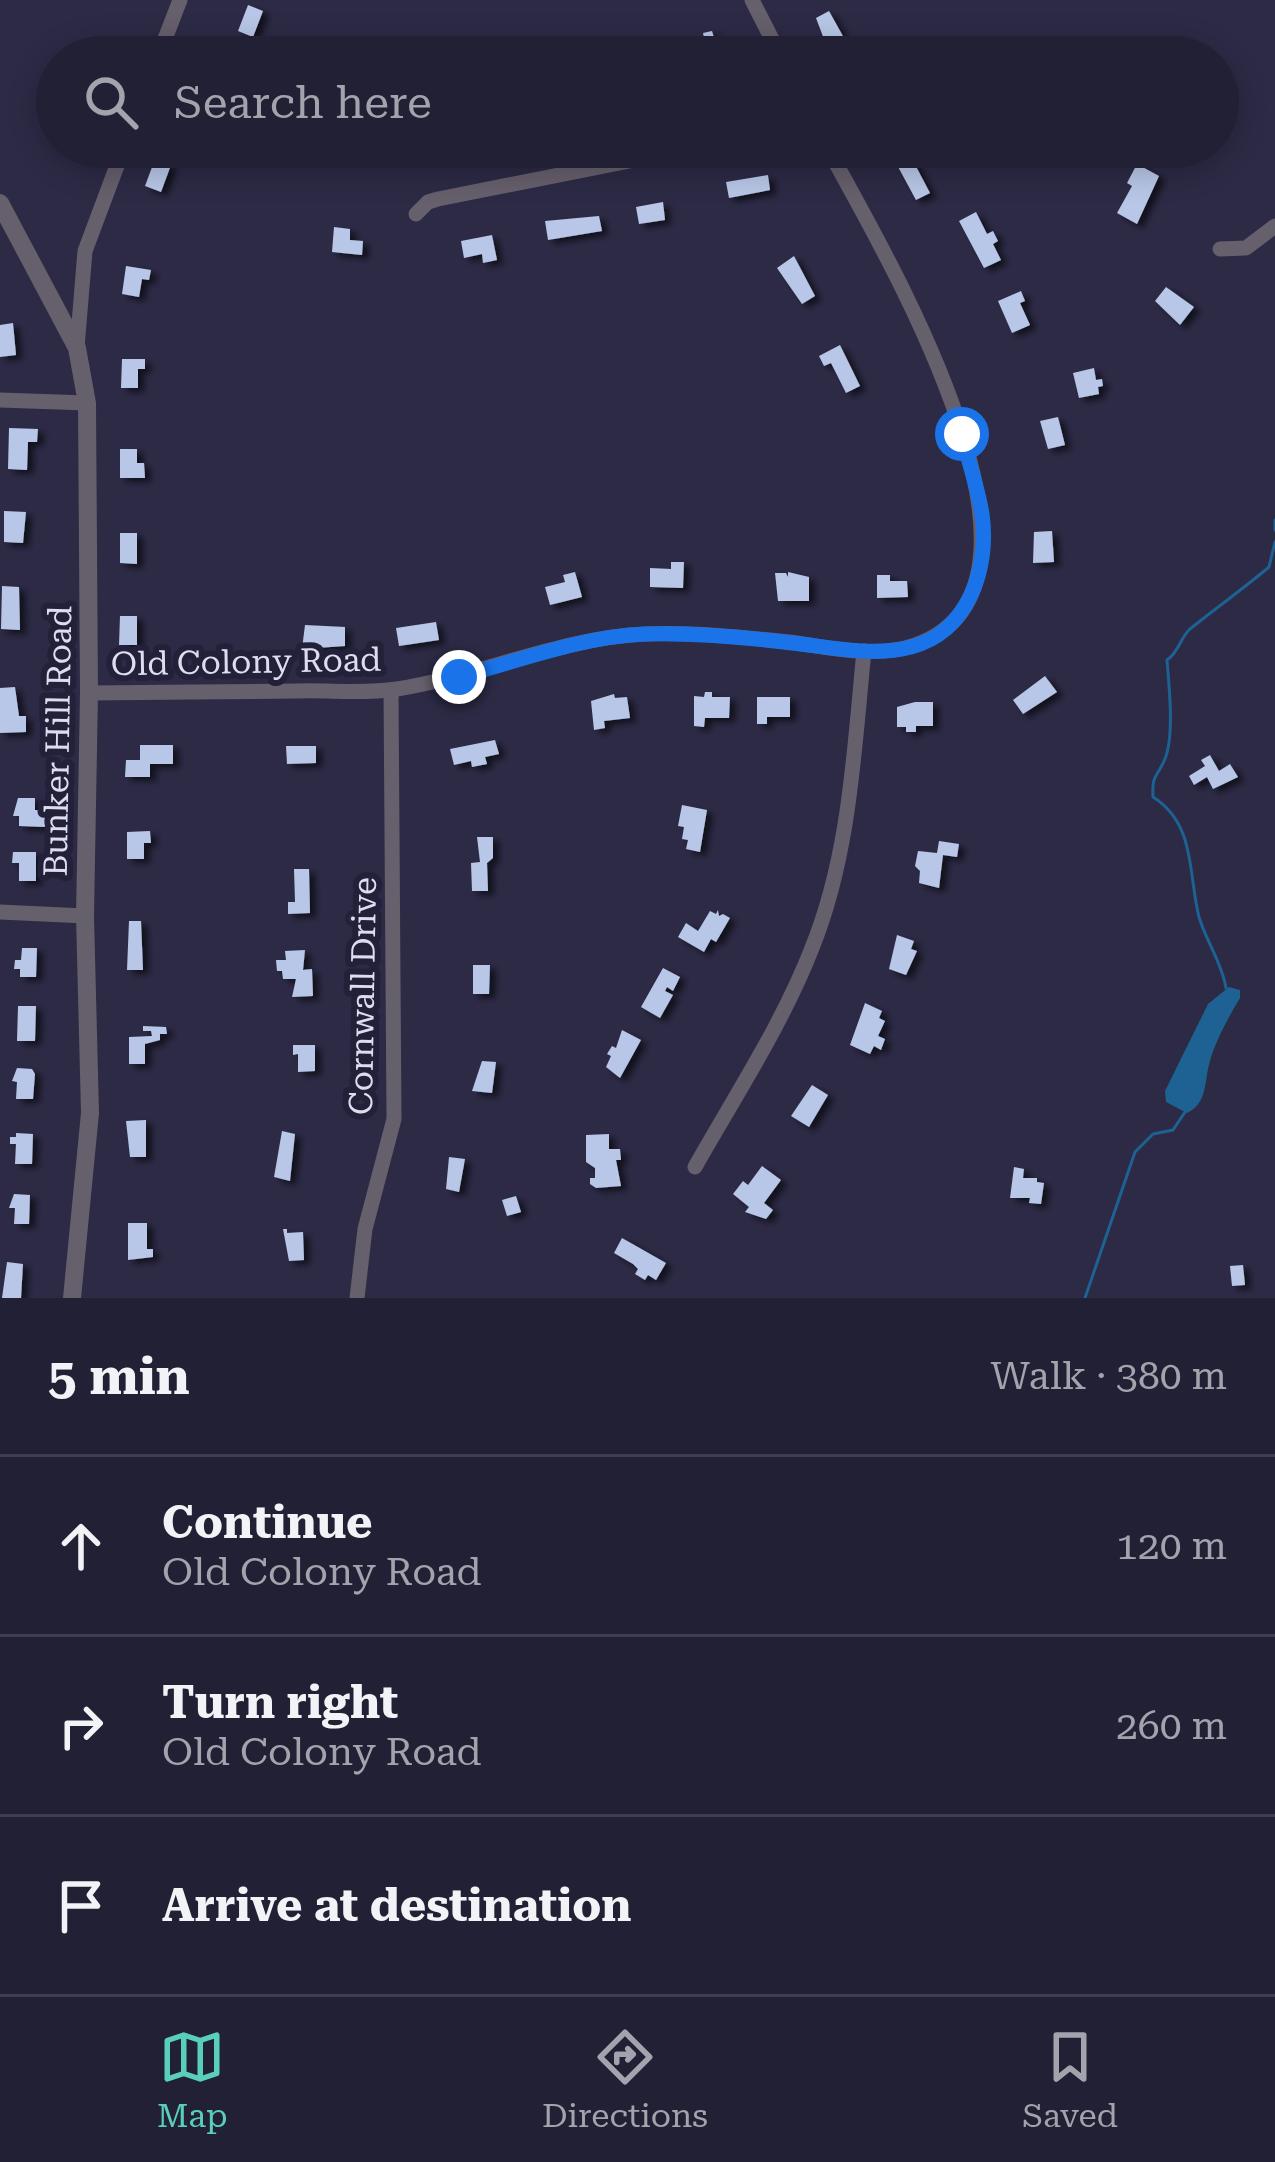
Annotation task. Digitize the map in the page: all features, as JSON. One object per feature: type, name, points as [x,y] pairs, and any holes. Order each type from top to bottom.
[{"type":"street","points":[[166,36],[180,0]]},
{"type":"street","points":[[752,0],[770,36]]},
{"type":"street","points":[[77,348],[85,251],[116,168]]},
{"type":"street","points":[[416,214],[438,199],[594,168]]},
{"type":"street","name":"Old Colony Road","points":[[89,693],[392,690],[640,634],[718,634],[865,651],[910,647],[936,636],[961,616],[979,577],[983,518],[962,434],[930,346],[838,168]]},
{"type":"street","name":"Bunker Hill Road","points":[[0,203],[77,348],[87,403],[85,916],[90,1112],[72,1298]]},
{"type":"street","points":[[1220,249],[1246,248],[1275,226]]},
{"type":"street","points":[[0,400],[87,403]]},
{"type":"street","points":[[695,1167],[776,1024],[812,949],[832,887],[850,801],[865,651]]},
{"type":"street","name":"Cornwall Drive","points":[[357,1298],[365,1229],[394,1119],[392,690]]},
{"type":"street","points":[[0,912],[85,916]]},
{"type":"water","points":[[1229,987],[1240,990],[1240,998],[1215,1046],[1202,1097],[1187,1113],[1166,1102],[1165,1091],[1208,1004]]},
{"type":"building","points":[[248,5],[263,11],[253,36],[238,31]]},
{"type":"building","points":[[829,11],[843,36],[823,36],[816,18]]},
{"type":"building","points":[[152,168],[170,168],[161,192],[145,186]]},
{"type":"building","points":[[899,168],[917,168],[930,193],[916,200]]},
{"type":"building","points":[[1135,168],[1159,176],[1137,224],[1117,213],[1132,186],[1127,183]]},
{"type":"building","points":[[768,175],[770,190],[729,198],[726,182]]},
{"type":"building","points":[[663,202],[665,220],[639,224],[636,207]]},
{"type":"building","points":[[976,212],[987,234],[993,231],[1001,260],[984,268],[959,221]]},
{"type":"building","points":[[599,216],[602,231],[548,240],[545,221]]},
{"type":"building","points":[[334,227],[350,229],[350,240],[363,241],[362,255],[332,252]]},
{"type":"building","points":[[492,235],[497,260],[483,263],[482,254],[464,258],[461,241]]},
{"type":"building","points":[[794,256],[815,296],[802,304],[777,268]]},
{"type":"building","points":[[126,266],[151,270],[149,280],[142,279],[139,297],[122,294]]},
{"type":"building","points":[[1166,287],[1194,307],[1180,325],[1155,301]]},
{"type":"building","points":[[1021,291],[1025,301],[1020,303],[1030,325],[1012,333],[998,301]]},
{"type":"building","points":[[13,323],[16,355],[0,357],[0,325]]},
{"type":"building","points":[[840,345],[860,386],[846,393],[831,363],[824,366],[819,356]]},
{"type":"building","points":[[122,359],[145,359],[145,369],[138,369],[138,388],[121,388]]},
{"type":"building","points":[[1094,368],[1096,380],[1102,379],[1099,394],[1079,398],[1073,373]]},
{"type":"building","points":[[1058,417],[1065,445],[1048,449],[1040,421]]},
{"type":"building","points":[[9,428],[38,429],[37,442],[28,442],[27,470],[8,469]]},
{"type":"building","points":[[120,449],[137,449],[137,463],[144,463],[145,478],[120,478]]},
{"type":"building","points":[[4,511],[26,512],[23,543],[4,542]]},
{"type":"building","points":[[1052,531],[1054,562],[1033,563],[1034,532]]},
{"type":"building","points":[[120,533],[137,533],[137,564],[120,563]]},
{"type":"building","points":[[671,562],[684,562],[683,588],[650,587],[650,568],[671,569]]},
{"type":"building","points":[[575,572],[582,597],[550,605],[545,587],[565,582],[563,575]]},
{"type":"building","points":[[788,572],[809,577],[809,601],[778,601],[775,573],[788,577]]},
{"type":"building","points":[[877,575],[907,581],[908,597],[877,598]]},
{"type":"building","points":[[2,586],[19,587],[20,630],[1,629]]},
{"type":"building","points":[[120,616],[137,616],[137,645],[119,645]]},
{"type":"building","points":[[436,622],[439,640],[399,646],[396,628]]},
{"type":"building","points":[[305,625],[345,627],[345,646],[302,649]]},
{"type":"building","points":[[1045,676],[1057,692],[1023,714],[1013,700]]},
{"type":"building","points":[[15,687],[19,716],[26,716],[26,732],[0,733],[0,688]]},
{"type":"building","points":[[705,692],[730,697],[729,718],[705,718],[704,727],[694,726],[694,696],[704,697]]},
{"type":"building","points":[[614,694],[615,698],[627,697],[630,718],[604,721],[605,728],[594,730],[591,701]]},
{"type":"building","points":[[757,697],[790,697],[790,717],[767,717],[767,724],[757,724]]},
{"type":"building","points":[[933,702],[933,726],[916,726],[916,732],[906,732],[906,727],[897,727],[897,707]]},
{"type":"building","points":[[495,740],[499,754],[485,757],[487,764],[454,765],[450,749]]},
{"type":"building","points":[[140,745],[173,745],[173,764],[150,764],[150,777],[125,777],[126,760],[140,760]]},
{"type":"building","points":[[286,746],[316,746],[316,763],[287,764]]},
{"type":"building","points":[[1210,755],[1219,771],[1230,764],[1238,777],[1213,789],[1207,777],[1194,785],[1189,776],[1205,766],[1201,760]]},
{"type":"building","points":[[18,798],[35,798],[35,810],[45,810],[45,827],[19,826],[19,816],[13,816]]},
{"type":"building","points":[[682,805],[707,810],[700,852],[686,849],[688,840],[682,839],[684,827],[678,826]]},
{"type":"building","points":[[150,831],[144,859],[127,859],[127,832]]},
{"type":"building","points":[[477,837],[493,837],[488,891],[472,891],[471,863],[480,862]]},
{"type":"building","points":[[939,841],[959,844],[957,857],[943,855],[939,888],[919,883],[920,871],[915,866],[918,851],[937,853]]},
{"type":"building","points":[[13,852],[36,852],[36,881],[19,881],[19,863],[12,863]]},
{"type":"building","points":[[294,869],[309,869],[310,913],[288,914],[288,902],[295,902]]},
{"type":"building","points":[[718,910],[719,916],[730,918],[704,952],[678,937],[686,923],[698,931],[710,911],[716,914]]},
{"type":"building","points":[[129,921],[141,921],[143,970],[127,970]]},
{"type":"building","points":[[897,935],[914,941],[911,949],[917,951],[906,975],[889,969]]},
{"type":"building","points":[[22,948],[37,948],[36,977],[20,977],[20,969],[14,969]]},
{"type":"building","points":[[305,950],[303,970],[312,969],[313,996],[292,997],[296,979],[283,979],[276,960],[286,960],[285,951]]},
{"type":"building","points":[[473,965],[490,965],[489,994],[473,994]]},
{"type":"building","points":[[663,968],[680,977],[673,991],[667,987],[665,991],[673,995],[660,1018],[641,1007]]},
{"type":"building","points":[[865,1003],[882,1011],[879,1018],[885,1021],[878,1036],[885,1039],[881,1050],[874,1046],[870,1054],[850,1045]]},
{"type":"building","points":[[18,1006],[36,1006],[35,1041],[17,1041]]},
{"type":"building","points":[[143,1026],[166,1027],[167,1034],[145,1044],[145,1064],[129,1064],[129,1037],[152,1036]]},
{"type":"building","points":[[622,1030],[641,1040],[620,1078],[606,1067],[611,1056],[607,1054],[612,1046],[616,1048]]},
{"type":"building","points":[[293,1045],[315,1045],[315,1071],[298,1072]]},
{"type":"building","points":[[482,1061],[496,1062],[492,1093],[472,1091]]},
{"type":"building","points":[[17,1068],[32,1069],[35,1074],[33,1099],[16,1099],[17,1082],[12,1081]]},
{"type":"building","points":[[812,1085],[828,1095],[809,1127],[791,1116]]},
{"type":"building","points":[[146,1120],[146,1157],[130,1157],[126,1121]]},
{"type":"building","points":[[282,1131],[295,1134],[290,1181],[274,1177]]},
{"type":"building","points":[[33,1134],[32,1164],[15,1164],[16,1144],[10,1144],[10,1137]]},
{"type":"building","points":[[609,1134],[609,1149],[620,1149],[621,1160],[616,1160],[621,1186],[596,1188],[590,1184],[595,1168],[586,1162],[586,1135]]},
{"type":"building","points":[[449,1157],[465,1159],[459,1192],[446,1189]]},
{"type":"building","points":[[762,1166],[781,1180],[764,1203],[773,1210],[766,1219],[745,1212],[749,1207],[733,1194],[743,1181],[748,1185]]},
{"type":"building","points":[[1014,1167],[1024,1169],[1023,1178],[1044,1183],[1041,1204],[1029,1203],[1030,1198],[1010,1198]]},
{"type":"building","points":[[14,1194],[30,1195],[29,1224],[14,1224],[15,1208],[9,1208]]},
{"type":"building","points":[[516,1196],[521,1212],[507,1216],[502,1200]]},
{"type":"building","points":[[128,1223],[147,1223],[147,1249],[153,1249],[153,1257],[128,1260]]},
{"type":"building","points":[[283,1229],[303,1232],[304,1260],[289,1261]]},
{"type":"building","points":[[622,1238],[666,1263],[656,1280],[635,1274],[638,1269],[633,1264],[614,1253]]},
{"type":"building","points":[[7,1262],[23,1264],[21,1298],[2,1298]]},
{"type":"building","points":[[1243,1265],[1245,1285],[1232,1286],[1230,1266]]},
{"type":"waterway","points":[[1275,520],[1275,530]]},
{"type":"waterway","points":[[1226,988],[1199,917],[1184,835],[1167,808],[1153,797],[1153,784],[1169,739],[1167,660],[1190,629],[1269,567],[1275,542]]},
{"type":"waterway","points":[[1085,1298],[1135,1152],[1153,1134],[1173,1130],[1187,1109]]},
{"type":"route","points":[[459,677],[640,634],[718,634],[865,651],[910,647],[936,636],[961,616],[979,577],[983,518],[962,434]]}]
